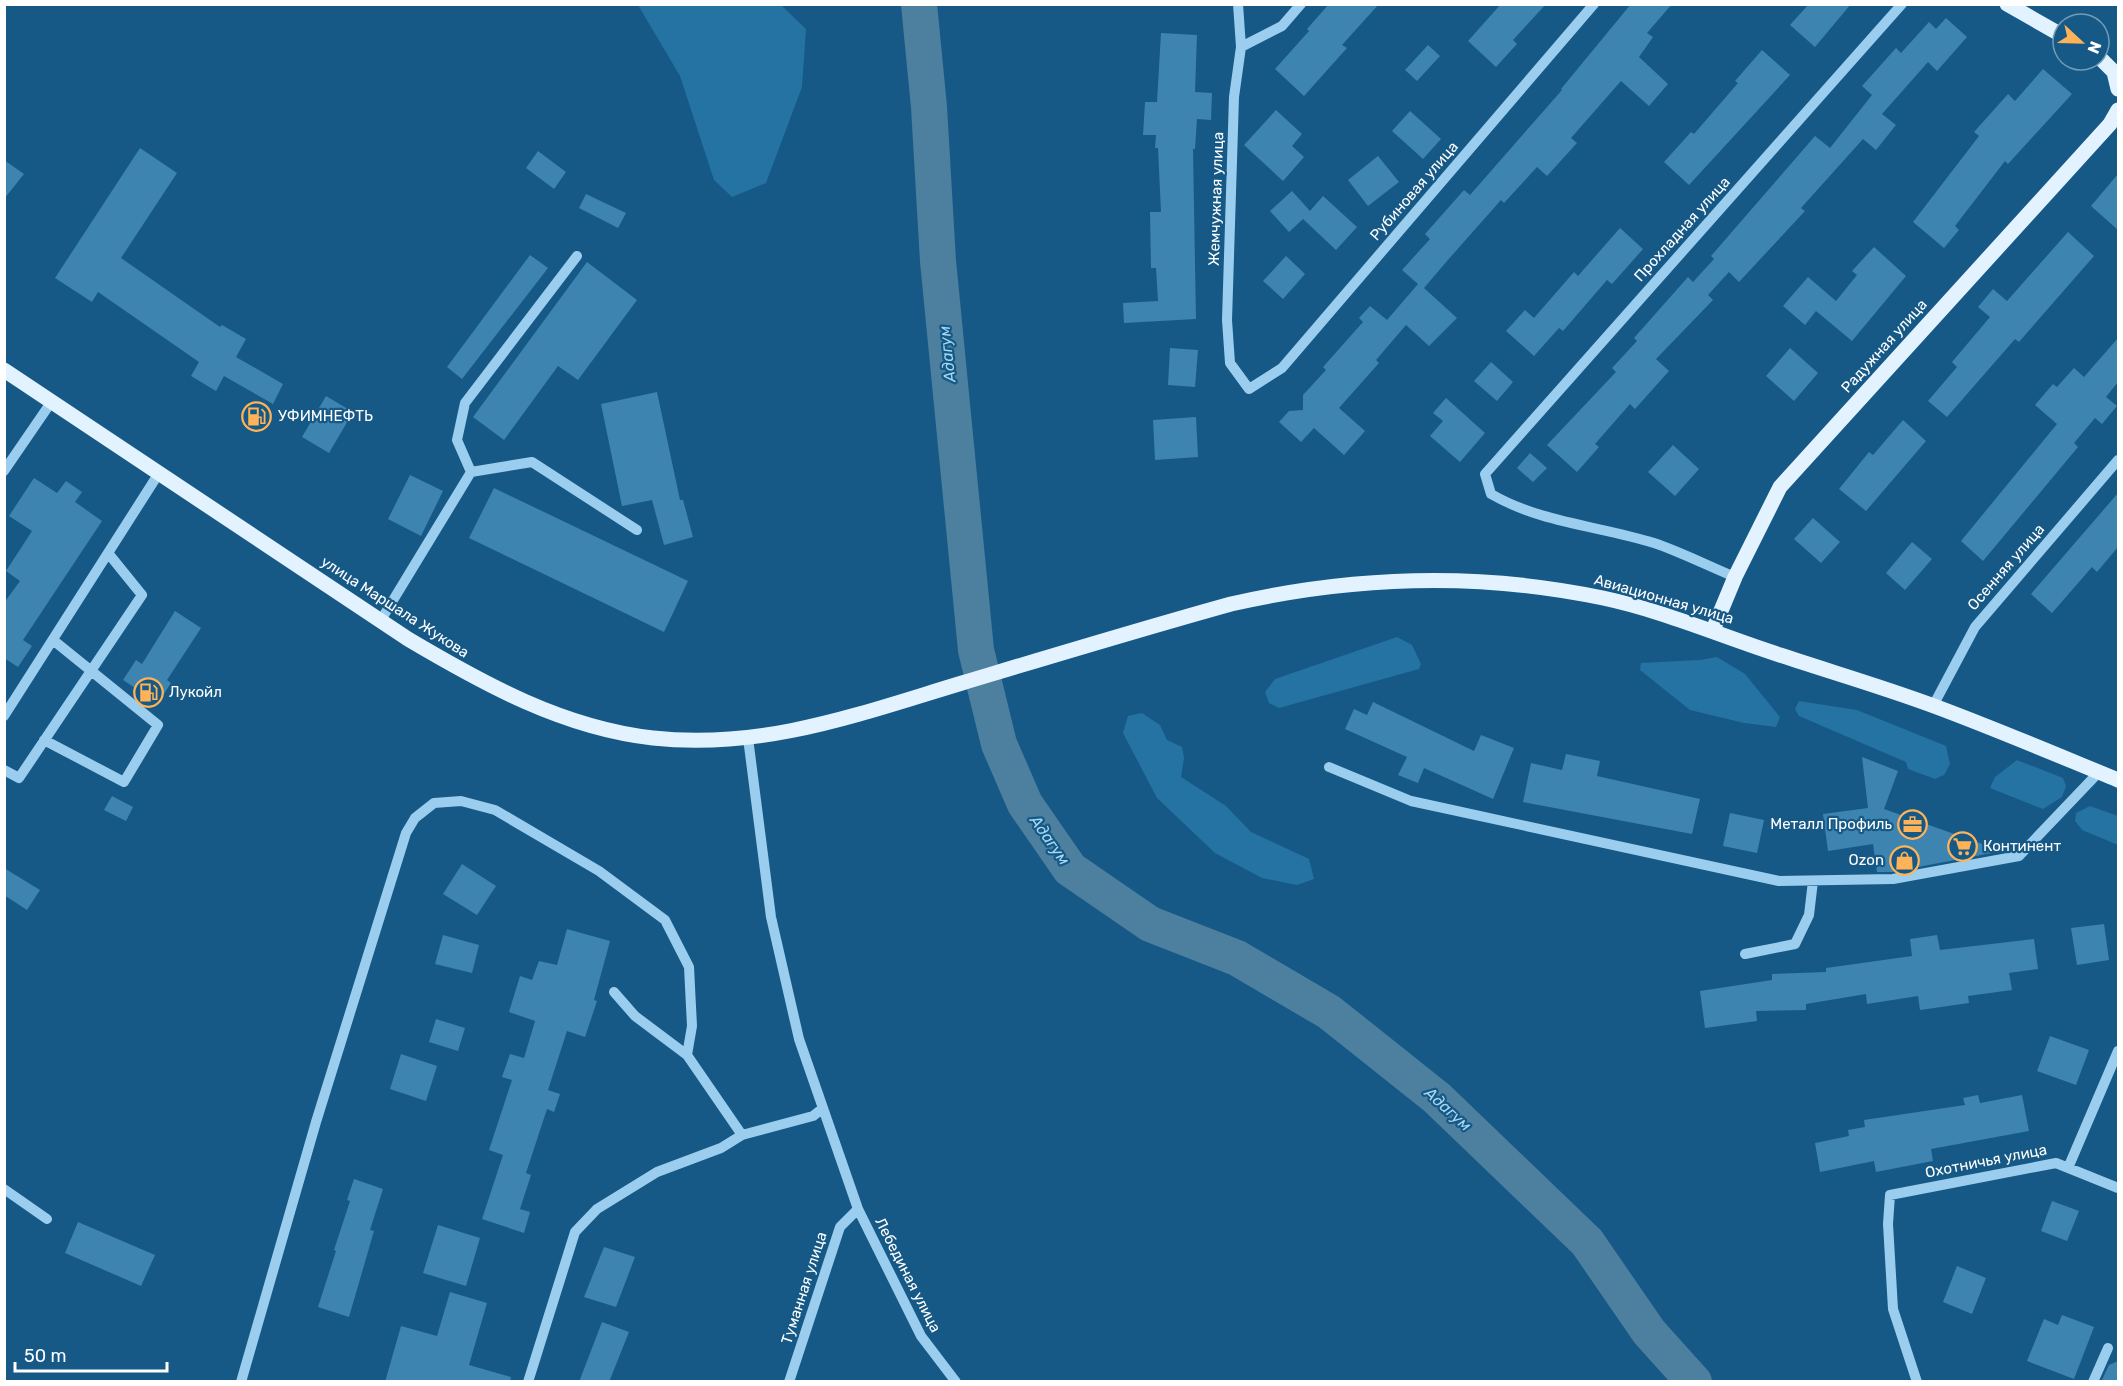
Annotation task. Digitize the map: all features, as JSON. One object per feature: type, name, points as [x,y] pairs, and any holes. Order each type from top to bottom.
[{"type":"main road","points":[[2007,4],[2051,29]]},
{"type":"main road","points":[[2111,69],[2114,72],[2118,90]]},
{"type":"main road","name":"Радужная улица","points":[[1713,630],[1735,577],[1780,487],[2110,124],[2118,110]]},
{"type":"main road","name":"улица Маршала Жукова","points":[[4,370],[381,620],[472,677],[541,710],[602,728],[652,738],[710,741],[814,728]]},
{"type":"main road","name":"Авиационная улица","points":[[814,728],[1144,628],[1291,590],[1441,579],[1530,586],[1605,599],[1713,630],[1766,651],[1933,706],[2118,780]]},
{"type":"street","name":"Жемчужная улица","points":[[1238,4],[1241,47],[1234,97],[1227,320],[1230,363],[1249,389]]},
{"type":"street","points":[[1241,47],[1282,26],[1301,4]]},
{"type":"street","name":"Рубиновая улица","points":[[1249,389],[1282,368],[1594,4]]},
{"type":"street","name":"Прохладная улица","points":[[1735,577],[1654,543],[1584,527],[1511,506],[1491,494],[1485,474],[1902,4]]},
{"type":"street","points":[[471,472],[457,440],[465,403],[577,256]]},
{"type":"street","points":[[4,471],[52,401]]},
{"type":"street","name":"Осенняя улица","points":[[1933,706],[1975,627],[2118,460]]},
{"type":"street","points":[[381,620],[471,472],[532,462],[637,530]]},
{"type":"street","points":[[4,716],[159,473]]},
{"type":"street","points":[[4,771],[19,778],[142,595],[108,553]]},
{"type":"street","points":[[44,740],[124,782],[158,725],[53,640]]},
{"type":"street","name":"Лебединая улица","points":[[748,738],[771,917],[799,1039],[858,1209],[921,1336],[956,1382]]},
{"type":"street","points":[[1329,766],[1411,801],[1779,881],[1893,879],[2019,856],[2099,772]]},
{"type":"street","points":[[241,1382],[319,1111],[406,833],[415,818],[434,803],[461,801],[495,810],[599,871],[665,920],[689,967],[692,1026],[687,1055]]},
{"type":"street","points":[[1744,954],[1795,944],[1809,915],[1813,881]]},
{"type":"street","points":[[614,992],[635,1016],[687,1055],[742,1135]]},
{"type":"street","points":[[2068,1168],[2118,1051]]},
{"type":"street","points":[[528,1382],[575,1232],[597,1209],[657,1172],[721,1148],[742,1135],[813,1116],[822,1109]]},
{"type":"street","name":"Охотничья улица","points":[[1917,1382],[1893,1309],[1888,1224],[1890,1194],[2056,1163],[2118,1188]]},
{"type":"street","points":[[4,1189],[47,1219]]},
{"type":"street","name":"Туманная улица","points":[[789,1382],[840,1227],[858,1209]]},
{"type":"street","points":[[2093,1382],[2108,1348]]},
{"type":"shaded area","points":[[638,5],[781,5],[806,29],[802,87],[766,183],[732,197],[714,180],[680,76]]},
{"type":"shaded area","points":[[1397,637],[1412,645],[1421,664],[1419,669],[1279,708],[1269,703],[1265,692],[1275,679]]},
{"type":"shaded area","points":[[1717,657],[1745,674],[1780,717],[1776,727],[1744,723],[1690,710],[1640,670],[1641,663]]},
{"type":"shaded area","points":[[1799,701],[1857,710],[1946,746],[1950,764],[1944,775],[1935,779],[1908,769],[1906,762],[1799,716],[1795,709]]},
{"type":"shaded area","points":[[1142,713],[1160,725],[1167,740],[1182,747],[1184,758],[1181,777],[1226,806],[1251,832],[1309,859],[1314,879],[1297,885],[1262,878],[1215,853],[1157,798],[1123,733],[1128,716]]},
{"type":"shaded area","points":[[2017,760],[2063,778],[2066,786],[2062,797],[2043,809],[1990,788],[1995,777]]},
{"type":"shaded area","points":[[2090,806],[2118,816],[2118,845],[2082,830],[2075,821],[2076,813]]},
{"type":"building","points":[[1329,4],[1379,4],[1342,45],[1347,48],[1304,96],[1275,69],[1309,31],[1307,29]]},
{"type":"building","points":[[1501,4],[1546,4],[1513,40],[1517,44],[1496,67],[1468,41]]},
{"type":"building","points":[[1631,4],[1672,4],[1647,33],[1653,37],[1639,57],[1668,84],[1649,106],[1621,81],[1571,138],[1577,143],[1547,176],[1537,167],[1504,203],[1501,200],[1447,261],[1424,288],[1457,318],[1429,346],[1406,325],[1376,360],[1379,363],[1339,408],[1365,431],[1344,455],[1314,428],[1301,442],[1279,422],[1289,411],[1303,410],[1303,395],[1326,370],[1323,367],[1363,322],[1359,318],[1370,306],[1387,320],[1418,284],[1402,270],[1430,239],[1425,234],[1464,190],[1470,195],[1562,90]]},
{"type":"building","points":[[1809,4],[1851,4],[1815,47],[1790,25]]},
{"type":"building","points":[[1946,18],[1967,37],[1937,71],[1928,62],[1882,114],[1896,125],[1876,150],[1863,139],[1801,208],[1805,211],[1739,282],[1729,272],[1708,295],[1713,300],[1656,359],[1669,371],[1635,409],[1630,404],[1595,444],[1599,447],[1577,472],[1547,445],[1616,372],[1612,368],[1637,341],[1634,338],[1688,277],[1693,282],[1714,259],[1711,256],[1815,136],[1830,148],[1872,95],[1862,86],[1896,48],[1901,53],[1929,22],[1936,29]]},
{"type":"building","points":[[1161,33],[1197,35],[1195,92],[1212,93],[1211,120],[1197,119],[1195,149],[1193,149],[1196,319],[1124,323],[1123,303],[1158,301],[1156,268],[1151,268],[1150,212],[1161,212],[1158,148],[1155,148],[1156,135],[1143,135],[1145,102],[1157,102]]},
{"type":"building","points":[[1428,45],[1440,56],[1417,81],[1405,70]]},
{"type":"building","points":[[1762,50],[1790,75],[1689,185],[1664,162],[1691,132],[1694,134],[1738,83],[1735,81]]},
{"type":"building","points":[[2043,69],[2072,94],[2008,164],[2005,161],[1955,226],[1959,230],[1944,248],[1913,222],[1979,136],[1974,132],[2008,94],[2015,101]]},
{"type":"building","points":[[1276,110],[1302,134],[1292,146],[1304,157],[1283,181],[1244,145]]},
{"type":"building","points":[[1410,111],[1441,139],[1423,159],[1392,131]]},
{"type":"building","points":[[140,148],[177,173],[121,258],[220,327],[222,325],[246,339],[236,357],[283,384],[273,404],[224,376],[216,391],[191,376],[199,362],[98,292],[92,302],[55,278]]},
{"type":"building","points":[[538,151],[566,172],[554,189],[526,168]]},
{"type":"building","points":[[1378,156],[1399,182],[1368,206],[1348,180]]},
{"type":"building","points":[[4,160],[24,174],[4,199]]},
{"type":"building","points":[[2118,174],[2118,230],[2091,206]]},
{"type":"building","points":[[1292,191],[1310,211],[1323,196],[1357,227],[1336,250],[1303,219],[1289,232],[1270,211]]},
{"type":"building","points":[[586,194],[626,213],[618,228],[579,208]]},
{"type":"building","points":[[1620,228],[1643,249],[1612,284],[1607,280],[1563,331],[1559,328],[1534,356],[1506,331],[1525,310],[1534,318],[1574,272],[1578,276]]},
{"type":"building","points":[[2068,232],[2094,256],[2019,342],[2015,339],[1947,417],[1928,401],[1957,367],[1952,362],[1990,317],[1978,307],[1993,289],[2007,301]]},
{"type":"building","points":[[1874,247],[1906,276],[1852,341],[1816,311],[1805,325],[1783,306],[1808,277],[1836,301],[1857,275],[1852,271]]},
{"type":"building","points":[[530,255],[548,268],[462,379],[447,367]]},
{"type":"building","points":[[1286,256],[1305,274],[1283,299],[1263,281]]},
{"type":"building","points":[[587,262],[637,300],[578,380],[558,366],[504,440],[473,417]]},
{"type":"building","points":[[2118,338],[2118,382],[2106,397],[2117,406],[2102,424],[2095,418],[2074,443],[2078,447],[1983,561],[1961,541],[2057,424],[2035,405],[2053,384],[2057,387],[2074,368],[2084,377]]},
{"type":"building","points":[[1170,348],[1198,350],[1195,387],[1168,385]]},
{"type":"building","points":[[1790,348],[1818,373],[1794,401],[1766,376]]},
{"type":"building","points":[[1491,362],[1513,382],[1497,401],[1474,381]]},
{"type":"building","points":[[657,392],[680,500],[683,500],[693,537],[664,545],[652,500],[622,506],[601,404]]},
{"type":"building","points":[[326,396],[353,412],[329,453],[302,437]]},
{"type":"building","points":[[1446,398],[1485,433],[1460,462],[1430,436],[1443,421],[1433,413]]},
{"type":"building","points":[[1196,417],[1198,457],[1155,460],[1153,420]]},
{"type":"building","points":[[1903,420],[1926,441],[1866,511],[1839,489],[1869,452],[1873,455]]},
{"type":"building","points":[[1673,445],[1699,469],[1675,496],[1648,472]]},
{"type":"building","points":[[1530,453],[1547,468],[1533,482],[1517,468]]},
{"type":"building","points":[[410,475],[443,491],[421,536],[388,519]]},
{"type":"building","points":[[34,478],[57,493],[66,481],[82,492],[75,502],[102,521],[23,640],[32,646],[18,667],[4,658],[4,603],[20,581],[6,571],[32,531],[9,516]]},
{"type":"building","points":[[494,488],[688,581],[664,632],[469,538]]},
{"type":"building","points":[[2118,493],[2118,547],[2097,572],[2092,567],[2052,613],[2031,594]]},
{"type":"building","points":[[1813,518],[1840,542],[1821,563],[1794,539]]},
{"type":"building","points":[[1912,542],[1932,559],[1905,590],[1886,573]]},
{"type":"building","points":[[175,611],[201,628],[167,680],[171,683],[158,703],[123,680],[136,660],[142,664]]},
{"type":"building","points":[[1373,702],[1474,751],[1481,735],[1514,748],[1493,799],[1424,768],[1418,783],[1398,775],[1407,757],[1345,729],[1354,709],[1367,715]]},
{"type":"building","points":[[1566,754],[1600,761],[1597,776],[1700,799],[1692,834],[1523,802],[1531,763],[1562,770]]},
{"type":"building","points":[[1862,757],[1898,771],[1884,809],[2002,851],[1892,872],[1877,872],[1873,844],[1828,851],[1823,814],[1868,808]]},
{"type":"building","points":[[112,796],[133,807],[126,821],[104,810]]},
{"type":"building","points":[[1730,813],[1764,820],[1757,853],[1723,846]]},
{"type":"building","points":[[462,864],[496,886],[477,915],[443,894]]},
{"type":"building","points":[[4,868],[40,890],[27,910],[4,895]]},
{"type":"building","points":[[2104,924],[2109,960],[2077,965],[2071,928]]},
{"type":"building","points":[[567,929],[610,941],[594,1000],[597,1001],[585,1037],[567,1031],[548,1090],[560,1094],[554,1112],[547,1109],[526,1173],[531,1175],[520,1209],[530,1212],[524,1233],[482,1219],[503,1155],[489,1150],[512,1080],[502,1077],[510,1054],[524,1058],[535,1021],[509,1012],[520,976],[532,980],[539,961],[557,965]]},
{"type":"building","points":[[443,935],[479,945],[472,973],[435,964]]},
{"type":"building","points":[[1937,935],[1940,950],[2034,939],[2038,969],[2009,973],[2012,990],[1968,996],[1969,1003],[1920,1010],[1918,996],[1867,1004],[1866,994],[1806,1004],[1806,1010],[1756,1011],[1757,1021],[1705,1028],[1700,991],[1772,980],[1772,974],[1826,972],[1826,968],[1912,956],[1910,939]]},
{"type":"building","points":[[436,1019],[465,1028],[458,1051],[429,1042]]},
{"type":"building","points":[[2050,1036],[2089,1050],[2076,1085],[2037,1071]]},
{"type":"building","points":[[401,1054],[437,1066],[426,1101],[390,1089]]},
{"type":"building","points":[[1978,1095],[1980,1103],[2022,1095],[2029,1131],[1931,1149],[1933,1161],[1876,1172],[1874,1161],[1820,1172],[1815,1143],[1849,1136],[1848,1130],[1865,1127],[1864,1120],[1965,1105],[1963,1098]]},
{"type":"building","points":[[354,1179],[383,1189],[370,1230],[374,1231],[349,1317],[318,1307],[336,1251],[334,1250],[350,1201],[347,1200]]},
{"type":"building","points":[[2052,1201],[2079,1211],[2067,1241],[2041,1231]]},
{"type":"building","points":[[78,1222],[155,1255],[141,1286],[65,1253]]},
{"type":"building","points":[[438,1225],[480,1238],[466,1286],[423,1273]]},
{"type":"building","points":[[604,1247],[635,1257],[616,1307],[584,1297]]},
{"type":"building","points":[[1957,1266],[1986,1278],[1972,1314],[1943,1302]]},
{"type":"building","points":[[450,1292],[487,1303],[469,1365],[511,1377],[510,1382],[385,1382],[401,1326],[437,1336]]},
{"type":"building","points":[[2062,1315],[2094,1327],[2074,1379],[2027,1361],[2044,1319],[2058,1325]]},
{"type":"building","points":[[602,1322],[629,1332],[609,1382],[579,1382]]},
{"type":"building","points":[[2118,1361],[2118,1382],[2101,1382],[2109,1365]]},
{"type":"waterway","name":"Адагум","points":[[919,4],[929,107],[938,261],[976,650],[999,744],[1025,804],[1070,869],[1150,924],[1237,958],[1329,1012],[1437,1098],[1587,1242],[1649,1332],[1694,1382]]},
{"type":"place","name":"УФИМНЕФТЬ","points":[[257,416]]},
{"type":"place","name":"Лукойл","points":[[148,692]]},
{"type":"place","name":"Металл Профиль","points":[[1913,824]]},
{"type":"place","name":"Континент","points":[[1962,846]]},
{"type":"place","name":"Ozon","points":[[1905,860]]}]
